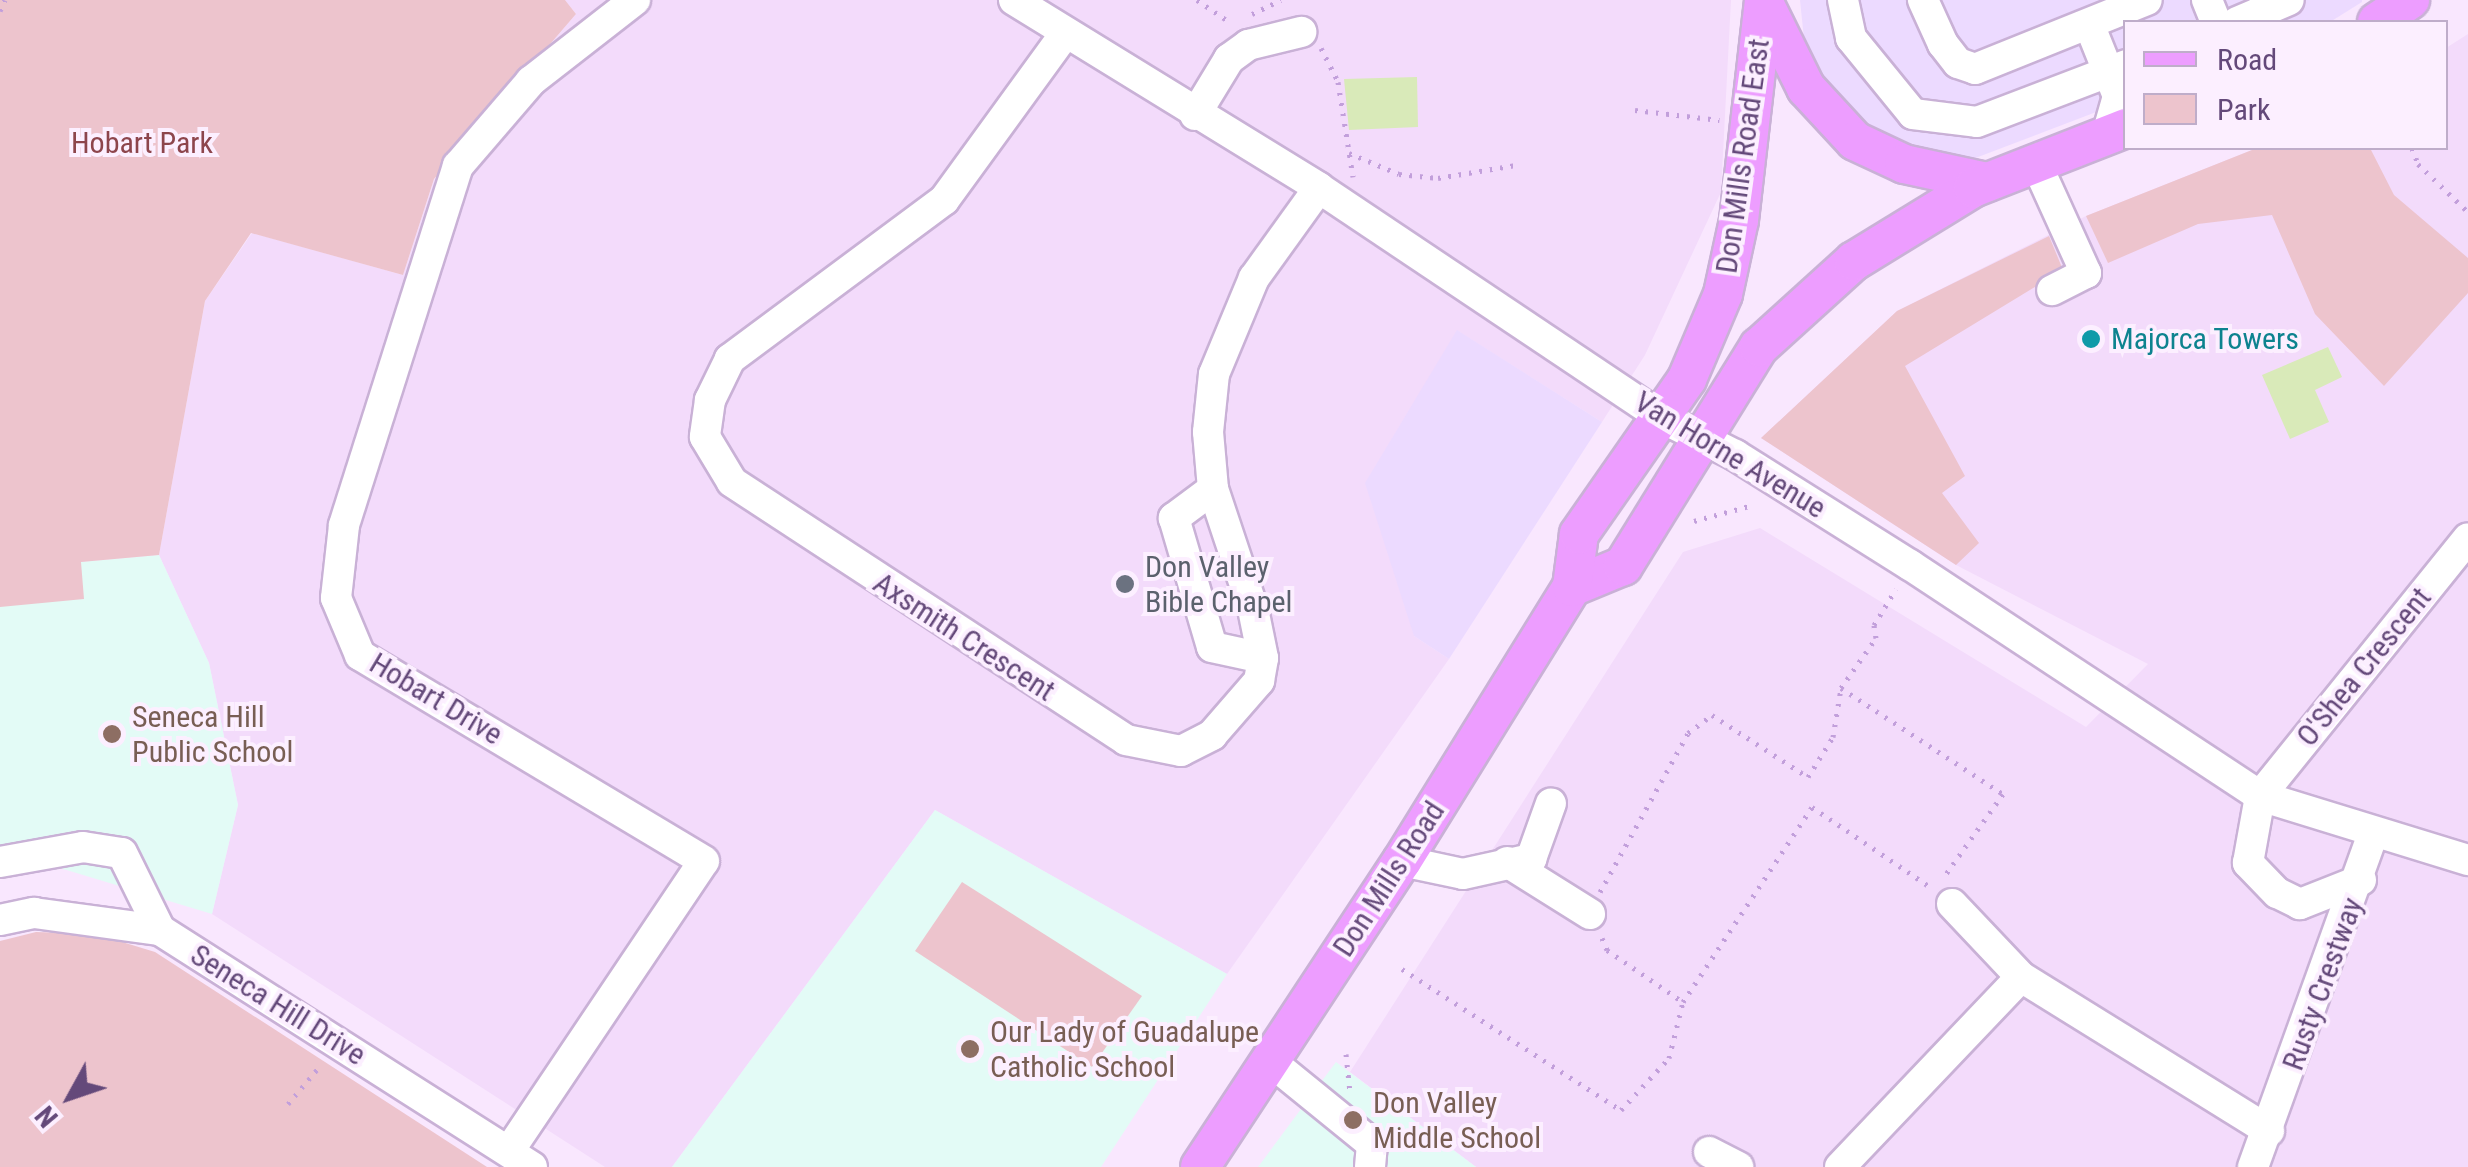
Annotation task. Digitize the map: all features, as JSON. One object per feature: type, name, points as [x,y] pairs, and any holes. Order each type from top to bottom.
[{"type":"main road","points":[[2380,20],[2410,0]]},
{"type":"main road","points":[[1764,1],[1806,88],[1855,141],[1904,164],[1987,182]]},
{"type":"main road","name":"Don Mills Road East","points":[[1662,418],[1723,294],[1739,220],[1764,1]]},
{"type":"main road","points":[[1572,588],[1623,566],[1759,347],[1854,261],[1987,182],[2116,132]]},
{"type":"main road","name":"Don Mills Road","points":[[1200,1167],[1402,861],[1572,588],[1578,534],[1662,418]]},
{"type":"street","name":"Hobart Drive","points":[[520,1159],[704,861],[360,655],[336,598],[344,524],[458,166],[532,82],[636,0]]},
{"type":"street","name":"Van Horne Avenue","points":[[1014,0],[1064,35],[1360,214],[1662,418],[1700,437],[1910,565],[2260,796],[2372,834],[2468,860]]},
{"type":"street","points":[[1843,0],[1850,38],[1913,114],[1977,122],[2117,68]]},
{"type":"street","points":[[1923,0],[1942,44],[1975,69],[2147,0]]},
{"type":"street","points":[[2089,24],[2117,68],[2116,132]]},
{"type":"street","points":[[1195,115],[1230,60],[1248,45],[1301,32]]},
{"type":"street","name":"Axsmith Crescent","points":[[1064,35],[944,200],[730,359],[710,400],[705,438],[732,482],[1126,740],[1181,751],[1212,735],[1242,707],[1263,658]]},
{"type":"street","points":[[2036,163],[2086,273],[2052,290]]},
{"type":"street","points":[[1213,489],[1174,518],[1212,647],[1263,658],[1213,489],[1208,432],[1214,374],[1254,278],[1319,188]]},
{"type":"street","name":"O'Shea Crescent","points":[[2260,796],[2468,538]]},
{"type":"street","points":[[2260,796],[2248,863],[2277,893],[2300,904],[2360,880]]},
{"type":"street","points":[[1402,861],[1463,874],[1531,859],[1550,803]]},
{"type":"street","name":"Rusty Crestway","points":[[2253,1167],[2360,880],[2372,834]]},
{"type":"street","points":[[0,862],[83,847],[122,852],[160,930]]},
{"type":"street","points":[[1507,862],[1590,914]]},
{"type":"street","points":[[1952,904],[2021,977],[2269,1131]]},
{"type":"street","name":"Seneca Hill Drive","points":[[0,920],[34,912],[160,930],[520,1159]]},
{"type":"street","points":[[1840,1167],[2021,977]]},
{"type":"street","points":[[1270,1060],[1372,1144],[1370,1167]]},
{"type":"street","points":[[1709,1152],[1738,1167]]},
{"type":"path","points":[[0,11],[6,0]]},
{"type":"path","points":[[1197,0],[1248,45]]},
{"type":"path","points":[[1301,32],[1321,48],[1338,82],[1360,214]]},
{"type":"path","points":[[1635,110],[1737,122]]},
{"type":"path","points":[[2413,150],[2418,164],[2468,212]]},
{"type":"path","points":[[1350,154],[1399,174],[1438,178],[1516,165]]},
{"type":"path","points":[[1694,522],[1752,505]]},
{"type":"path","points":[[1684,1002],[1608,950],[1590,914],[1688,733],[1712,715],[1808,777],[1833,736],[1841,688],[1876,638],[1874,625],[1910,565]]},
{"type":"path","points":[[1402,969],[1621,1110],[1668,1058],[1684,1002],[1812,807],[1934,890],[2003,794],[1841,688]]},
{"type":"path","points":[[290,1103],[320,1066]]},
{"type":"shaded area","points":[[565,0],[1731,0],[1721,192],[1645,355],[1602,422],[1458,331],[1414,636],[1449,659],[1227,974],[935,810],[672,1167],[605,1167],[212,914],[238,805],[209,663],[159,555],[205,301],[252,233],[403,275],[434,180],[576,14]]},
{"type":"shaded area","points":[[1800,0],[2362,0],[2333,20],[2123,20],[2123,102],[1957,165],[1893,151],[1823,90],[1804,39]]},
{"type":"shaded area","points":[[2468,34],[2468,1167],[1476,1167],[1350,1072],[1683,552],[1760,528],[2086,727],[2148,664],[1956,565],[1761,438],[1897,311],[2086,216],[2252,150],[2448,150],[2448,47]]},
{"type":"shaded area","points":[[1417,77],[1418,127],[1349,130],[1344,79]]},
{"type":"shaded area","points":[[1457,330],[1602,422],[1449,659],[1414,636],[1365,483]]},
{"type":"shaded area","points":[[2328,347],[2342,377],[2315,390],[2329,422],[2290,439],[2262,375]]},
{"type":"shaded area","name":"Seneca Hill Public School","points":[[159,555],[209,663],[238,805],[212,914],[50,865],[0,873],[0,569]]},
{"type":"shaded area","name":"Our Lady of Guadalupe Catholic School","points":[[935,810],[1227,974],[1101,1167],[672,1167]]},
{"type":"shaded area","name":"Don Valley Middle School","points":[[1336,1062],[1476,1167],[1258,1167]]},
{"type":"green space","name":"Hobart Park","points":[[0,0],[565,0],[576,14],[434,179],[403,275],[251,233],[205,301],[159,555],[81,562],[84,599],[0,607]]},
{"type":"green space","points":[[2252,150],[2371,150],[2394,195],[2468,258],[2468,293],[2384,386],[2315,314],[2272,215],[2198,224],[2108,263],[2086,216]]},
{"type":"green space","points":[[2049,236],[2063,270],[1905,366],[1965,476],[1942,493],[1979,543],[1956,565],[1761,438],[1897,311]]},
{"type":"green space","points":[[962,882],[1142,996],[1092,1067],[915,951]]},
{"type":"green space","points":[[36,932],[96,934],[155,952],[487,1167],[0,1167],[0,941]]},
{"type":"place","name":"Majorca Towers","points":[[2091,339]]},
{"type":"place","name":"Don Valley Bible Chapel","points":[[1125,584]]},
{"type":"place","name":"Seneca Hill Public School","points":[[112,734]]},
{"type":"place","name":"Our Lady of Guadalupe Catholic School","points":[[970,1049]]},
{"type":"place","name":"Don Valley Middle School","points":[[1353,1120]]}]
